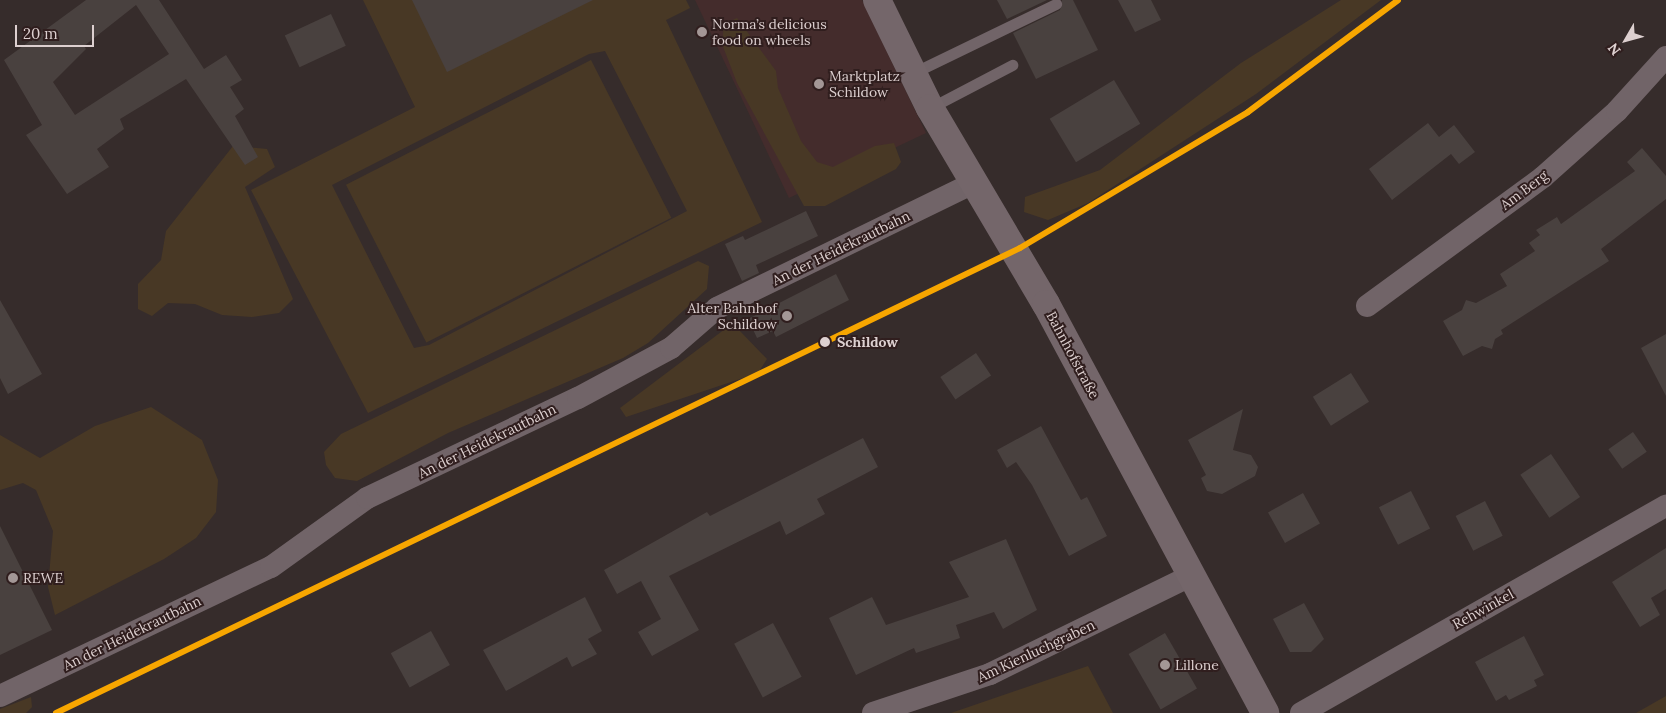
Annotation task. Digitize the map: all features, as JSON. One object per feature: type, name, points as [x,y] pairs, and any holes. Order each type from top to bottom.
[{"type":"street","name":"Bahnhofstraße","points":[[877,0],[930,108],[1046,304],[1265,713]]},
{"type":"street","name":"Am Berg","points":[[1367,306],[1542,177],[1617,111],[1666,56]]},
{"type":"street","name":"An der Heidekrautbahn","points":[[0,696],[271,567],[367,498],[578,398],[671,348],[717,308],[973,183]]},
{"type":"street","name":"Rehwinkel","points":[[1301,713],[1666,506]]},
{"type":"street","name":"Am Kienluchgraben","points":[[873,713],[990,674],[1192,575]]},
{"type":"lane","points":[[912,73],[1056,4]]},
{"type":"lane","points":[[930,108],[1012,66]]},
{"type":"shaded area","points":[[363,0],[686,0],[690,8],[666,20],[762,222],[368,413],[251,190],[415,107]],"holes":[[[605,51],[687,211],[429,345],[414,348],[332,185],[589,54]]]},
{"type":"shaded area","name":"Marktplatz Schildow","points":[[695,0],[862,0],[926,133],[789,198]]},
{"type":"shaded area","points":[[1341,0],[1381,0],[1256,94],[1088,203],[1048,220],[1024,212],[1025,197],[1100,170],[1241,63]]},
{"type":"shaded area","points":[[737,18],[776,71],[778,88],[801,141],[817,162],[833,167],[875,146],[894,143],[901,162],[896,169],[825,206],[804,206],[737,83],[722,44],[724,24]]},
{"type":"shaded area","points":[[591,60],[671,218],[426,343],[346,185]]},
{"type":"shaded area","points":[[233,146],[267,149],[275,167],[245,187],[293,299],[279,313],[252,317],[222,315],[195,304],[168,303],[152,316],[138,309],[138,284],[161,260],[166,231]]},
{"type":"shaded area","points":[[698,261],[709,266],[707,289],[648,343],[623,358],[448,433],[357,481],[335,478],[326,465],[324,452],[341,434]]},
{"type":"shaded area","points":[[725,329],[738,329],[767,359],[758,373],[626,417],[620,408]]},
{"type":"shaded area","points":[[151,407],[202,440],[218,480],[216,512],[196,538],[164,559],[55,615],[48,587],[53,531],[36,490],[23,483],[0,490],[0,435],[40,458],[95,426]]},
{"type":"shaded area","points":[[1088,666],[1113,713],[951,713]]},
{"type":"shaded area","points":[[1666,696],[1666,713],[1636,713]]},
{"type":"shaded area","points":[[31,697],[32,707],[26,713],[0,713],[0,709]]},
{"type":"building","points":[[86,0],[159,0],[204,69],[226,55],[242,80],[230,87],[244,109],[235,116],[258,157],[245,165],[186,79],[120,119],[124,129],[97,149],[109,167],[67,194],[26,135],[42,125],[4,60]],"holes":[[[136,5],[169,54],[75,115],[53,82],[86,49],[84,46]]]},
{"type":"building","points":[[412,0],[593,0],[447,72]]},
{"type":"building","points":[[997,0],[1047,0],[1007,19]]},
{"type":"building","points":[[1062,0],[1073,0],[1098,50],[1036,79],[1013,33],[1060,10]]},
{"type":"building","points":[[1118,0],[1151,0],[1161,20],[1135,32]]},
{"type":"building","points":[[331,14],[346,46],[300,67],[285,36]]},
{"type":"building","points":[[1114,80],[1140,124],[1076,162],[1050,119]]},
{"type":"building","points":[[1428,123],[1439,137],[1454,125],[1475,152],[1459,164],[1451,154],[1392,200],[1369,169]]},
{"type":"building","points":[[1642,148],[1666,176],[1666,199],[1601,249],[1609,261],[1501,330],[1503,334],[1495,339],[1492,349],[1482,346],[1463,356],[1443,321],[1462,310],[1466,300],[1476,303],[1507,286],[1500,274],[1535,251],[1529,243],[1540,235],[1536,230],[1557,217],[1561,224],[1635,171],[1627,162]]},
{"type":"building","points":[[806,211],[818,236],[756,265],[759,273],[742,281],[725,244],[743,236],[745,240]]},
{"type":"building","name":"Alter Bahnhof Schildow","points":[[836,274],[849,300],[776,337],[773,331],[757,338],[748,319]]},
{"type":"building","points":[[0,300],[42,374],[8,394],[0,378]]},
{"type":"building","points":[[1666,334],[1666,396],[1641,348]]},
{"type":"building","points":[[976,353],[991,375],[955,399],[940,377]]},
{"type":"building","points":[[1351,373],[1369,402],[1331,426],[1313,397]]},
{"type":"building","points":[[1243,409],[1233,450],[1251,455],[1258,467],[1255,476],[1222,494],[1207,491],[1201,478],[1206,475],[1188,440]]},
{"type":"building","points":[[1041,426],[1081,500],[1087,497],[1107,536],[1069,556],[1032,485],[1016,462],[1007,468],[997,450]]},
{"type":"building","points":[[1633,432],[1647,452],[1622,469],[1608,449]]},
{"type":"building","points":[[863,438],[878,467],[817,499],[825,514],[786,535],[780,521],[669,576],[699,630],[652,656],[638,632],[661,619],[641,581],[617,594],[604,570],[707,512],[710,516]]},
{"type":"building","points":[[1551,454],[1580,497],[1549,518],[1520,475]]},
{"type":"building","points":[[1411,491],[1430,528],[1398,545],[1379,507]]},
{"type":"building","points":[[1303,493],[1320,524],[1285,543],[1268,512]]},
{"type":"building","points":[[1485,501],[1503,536],[1473,551],[1456,516]]},
{"type":"building","name":"REWE","points":[[0,526],[52,630],[0,655]]},
{"type":"building","points":[[1006,539],[1037,610],[1003,629],[994,612],[956,625],[960,638],[916,653],[914,648],[856,675],[829,618],[872,597],[886,625],[969,597],[949,562]]},
{"type":"building","points":[[1666,548],[1666,589],[1651,598],[1660,615],[1640,627],[1612,582]]},
{"type":"building","points":[[585,597],[602,631],[588,639],[597,654],[572,667],[567,657],[506,691],[483,650]]},
{"type":"building","points":[[1304,603],[1324,639],[1311,652],[1290,652],[1273,619]]},
{"type":"building","points":[[773,623],[802,677],[763,698],[734,644]]},
{"type":"building","points":[[431,631],[450,665],[410,687],[391,653]]},
{"type":"building","points":[[1165,633],[1197,688],[1161,709],[1129,654]]},
{"type":"building","points":[[1524,636],[1544,675],[1534,680],[1537,686],[1509,700],[1506,695],[1496,701],[1475,662]]},
{"type":"transit line","points":[[56,713],[1020,248],[1248,112],[1398,0]]},
{"type":"place","name":"Norma’s delicious food on wheels","points":[[702,32]]},
{"type":"place","name":"Marktplatz Schildow","points":[[819,84]]},
{"type":"place","name":"Alter Bahnhof Schildow","points":[[787,316]]},
{"type":"place","name":"Schildow","points":[[825,342]]},
{"type":"place","name":"REWE","points":[[13,578]]},
{"type":"place","name":"Lillone","points":[[1165,665]]}]
